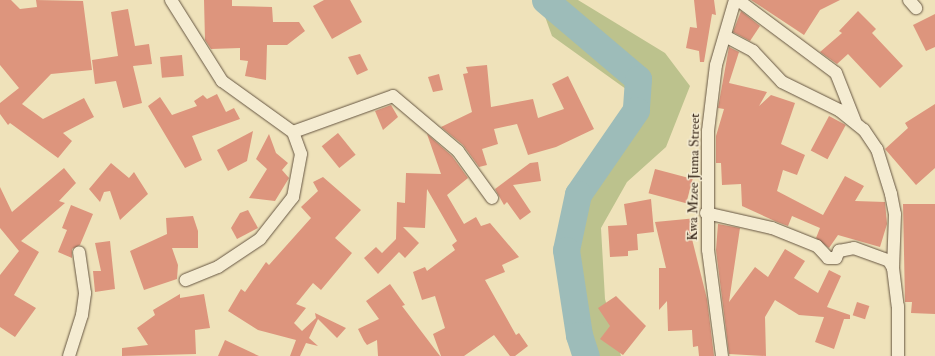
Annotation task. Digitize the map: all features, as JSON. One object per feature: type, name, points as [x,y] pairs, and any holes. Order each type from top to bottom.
[{"type":"street","points":[[171,0],[222,81],[293,132],[301,154],[301,166],[293,197],[282,215],[241,254],[185,280]]},
{"type":"street","points":[[736,0],[836,73],[855,121],[877,149],[891,194],[895,214],[893,268],[898,356]]},
{"type":"street","name":"Kwa Mzee Juma Street","points":[[722,356],[706,213],[710,97],[725,36],[736,0]]},
{"type":"street","points":[[725,36],[753,51],[782,82],[855,121]]},
{"type":"street","points":[[293,132],[393,96],[458,151],[492,198]]},
{"type":"street","points":[[706,213],[772,228],[817,246],[828,258],[836,258],[839,251],[848,248],[866,251],[889,261],[893,268]]},
{"type":"street","points":[[68,356],[82,315],[85,293],[79,252]]},
{"type":"green space","points":[[539,0],[578,0],[665,53],[690,86],[666,147],[627,182],[601,228],[605,299],[621,356],[580,356],[569,309],[574,203],[644,102],[552,36]]},
{"type":"building","points":[[0,0],[11,0],[20,9],[37,7],[36,0],[83,1],[92,70],[51,74],[22,104],[43,119],[84,98],[94,117],[63,133],[72,141],[58,158],[10,123],[8,125],[0,114],[0,103],[19,88],[0,65]]},
{"type":"building","points":[[204,0],[232,0],[232,6],[272,7],[273,22],[299,22],[305,31],[287,45],[267,45],[266,80],[245,76],[248,61],[240,60],[240,48],[211,49],[205,40]]},
{"type":"building","points":[[324,0],[350,0],[362,22],[332,39],[313,6]]},
{"type":"building","points":[[694,0],[714,0],[716,15],[712,14],[704,62],[700,62],[699,51],[686,48],[690,27],[697,28]]},
{"type":"building","points":[[751,0],[840,0],[820,10],[804,35]]},
{"type":"building","points":[[128,9],[135,46],[149,44],[152,64],[133,66],[142,103],[123,108],[116,81],[95,84],[92,60],[118,56],[111,12]]},
{"type":"building","points":[[741,11],[760,26],[750,41],[733,32]]},
{"type":"building","points":[[858,11],[876,29],[872,33],[903,66],[880,88],[848,54],[837,64],[820,52],[842,33],[839,31]]},
{"type":"building","points":[[935,14],[935,47],[926,51],[913,25]]},
{"type":"building","points":[[729,47],[739,52],[729,83],[767,92],[759,106],[771,95],[795,103],[781,144],[805,155],[797,175],[783,170],[777,191],[823,215],[845,176],[864,186],[855,201],[885,202],[887,224],[880,247],[838,235],[829,248],[816,238],[820,228],[792,216],[788,226],[777,222],[742,206],[741,184],[722,185],[721,163],[716,163],[716,136],[724,109],[718,108]]},
{"type":"building","points":[[360,54],[368,70],[357,75],[348,57]]},
{"type":"building","points":[[182,55],[184,76],[162,78],[160,57]]},
{"type":"building","points":[[487,65],[491,107],[533,99],[538,118],[564,109],[552,84],[568,76],[594,129],[556,147],[528,155],[517,124],[494,129],[498,144],[482,149],[487,165],[479,167],[463,145],[441,127],[472,112],[463,74],[468,73],[466,67]]},
{"type":"building","points":[[439,74],[443,90],[433,92],[428,77]]},
{"type":"building","points":[[217,94],[226,112],[234,108],[240,119],[192,136],[202,160],[185,168],[148,106],[160,97],[172,115],[197,106],[194,101],[203,95],[207,99]]},
{"type":"building","points":[[935,104],[935,168],[916,185],[885,149],[908,128],[905,123]]},
{"type":"building","points":[[391,105],[398,117],[383,130],[375,111]]},
{"type":"building","points":[[829,116],[846,125],[827,159],[811,150]]},
{"type":"building","points":[[253,131],[247,161],[228,171],[217,150]]},
{"type":"building","points":[[338,133],[356,155],[339,168],[322,146]]},
{"type":"building","points":[[269,134],[276,153],[288,163],[282,170],[289,178],[275,201],[249,198],[267,169],[256,159]]},
{"type":"building","points":[[427,134],[452,156],[468,178],[447,195],[464,224],[476,217],[481,226],[490,223],[519,257],[502,265],[505,272],[485,280],[516,335],[519,333],[528,346],[515,356],[510,356],[494,335],[464,356],[441,356],[433,334],[445,328],[435,296],[422,300],[413,272],[425,267],[427,271],[455,250],[452,245],[457,241],[427,189],[425,228],[403,227],[419,243],[405,258],[399,252],[378,274],[364,258],[376,247],[382,253],[396,239],[397,202],[405,203],[406,173],[441,174]]},
{"type":"building","points":[[538,162],[541,181],[513,185],[531,212],[520,220],[507,202],[504,205],[495,189],[530,163]]},
{"type":"building","points":[[111,163],[129,178],[134,172],[148,194],[120,220],[110,191],[104,192],[100,202],[89,189]]},
{"type":"building","points":[[64,168],[76,183],[59,201],[65,203],[21,241],[39,252],[14,295],[36,308],[15,337],[0,327],[0,275],[19,251],[0,228],[0,187],[12,212]]},
{"type":"building","points":[[655,169],[693,179],[686,203],[649,193]]},
{"type":"building","points":[[323,177],[361,210],[335,238],[352,253],[321,290],[313,283],[296,304],[306,308],[294,323],[302,331],[316,318],[315,313],[346,328],[337,338],[318,319],[309,338],[318,346],[306,343],[300,356],[290,356],[296,340],[258,330],[228,311],[241,289],[245,292],[266,262],[269,265],[311,218],[301,207],[318,191],[313,182]]},
{"type":"building","points":[[651,199],[654,232],[637,234],[638,250],[628,251],[628,256],[610,257],[608,226],[627,225],[624,204]]},
{"type":"building","points":[[903,204],[935,204],[935,314],[911,313],[912,302],[905,302]]},
{"type":"building","points":[[71,205],[93,214],[80,245],[72,249],[72,258],[58,252],[67,230],[62,228]]},
{"type":"building","points":[[248,210],[258,228],[237,239],[231,228],[240,213]]},
{"type":"building","points":[[193,216],[198,231],[198,248],[172,248],[178,265],[177,279],[144,290],[130,251],[167,234],[166,218]]},
{"type":"building","points":[[697,218],[698,230],[690,231],[707,299],[714,356],[699,356],[698,346],[693,347],[692,330],[668,331],[667,301],[659,310],[659,268],[666,268],[655,222]]},
{"type":"building","points":[[718,224],[740,228],[729,302],[755,267],[768,277],[785,249],[805,261],[794,278],[818,293],[829,270],[841,276],[827,307],[850,315],[850,319],[844,319],[834,349],[815,342],[824,317],[799,315],[775,300],[765,317],[766,356],[729,354],[716,250]]},
{"type":"building","points":[[110,241],[115,289],[95,292],[93,271],[101,271],[95,243]]},
{"type":"building","points":[[390,284],[405,305],[402,306],[440,356],[378,356],[377,340],[367,345],[364,341],[358,329],[379,319],[366,301]]},
{"type":"building","points":[[180,294],[180,298],[204,294],[210,328],[195,330],[196,354],[122,356],[122,348],[148,345],[137,328],[155,315],[153,310]]},
{"type":"building","points":[[616,296],[646,326],[623,355],[600,339],[610,326],[598,308]]},
{"type":"building","points":[[857,302],[869,306],[865,319],[853,315]]},
{"type":"building","points":[[225,340],[259,356],[218,356]]},
{"type":"waterway","points":[[545,0],[638,79],[636,110],[578,194],[566,250],[579,335],[586,356]]}]
